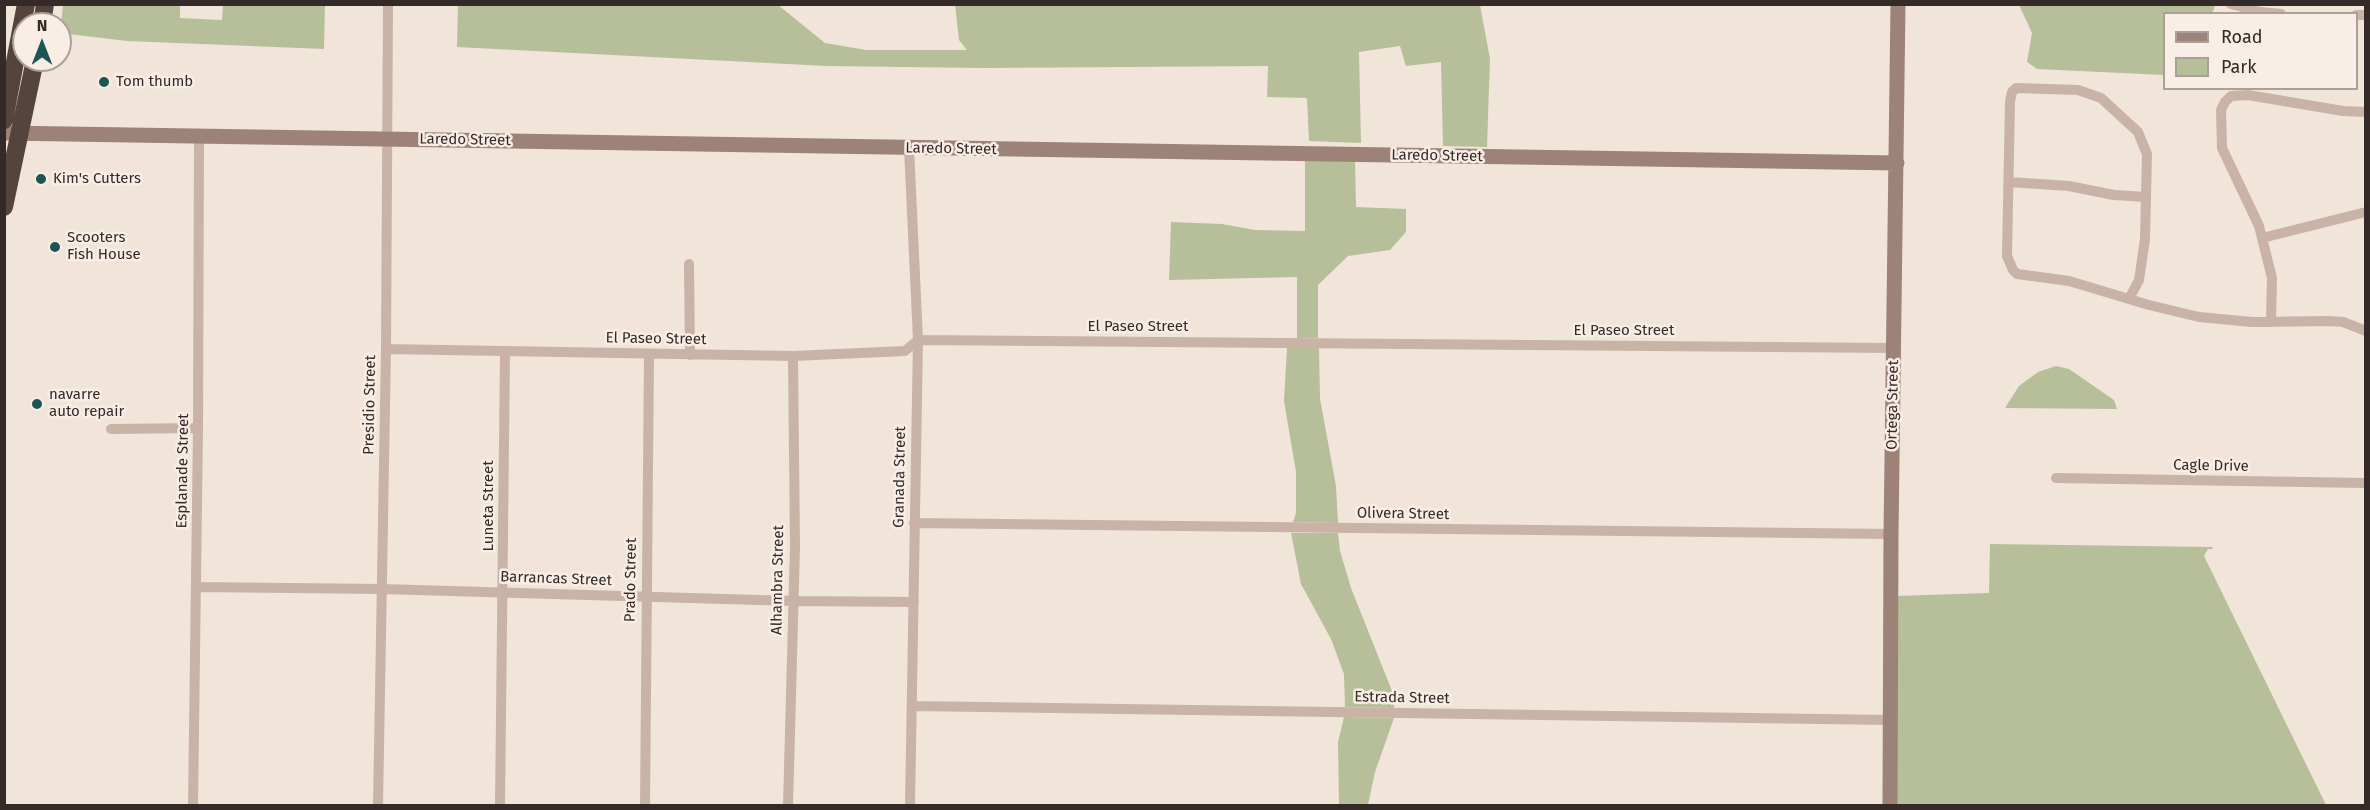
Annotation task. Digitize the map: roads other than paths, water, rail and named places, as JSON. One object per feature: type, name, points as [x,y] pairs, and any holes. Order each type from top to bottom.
[{"type":"highway","points":[[4,120],[26,4]]},
{"type":"highway","points":[[4,207],[12,133],[31,72]]},
{"type":"street","name":"Presidio Street","points":[[378,806],[386,349],[388,4]]},
{"type":"street","name":"Ortega Street","points":[[1890,806],[1898,4]]},
{"type":"street","points":[[2231,4],[2260,12]]},
{"type":"street","points":[[2129,299],[2139,280],[2143,263],[2147,154],[2138,132],[2101,98],[2078,90],[2016,88],[2012,92],[2007,256],[2013,270],[2025,276],[2069,281],[2129,299],[2199,318],[2252,322],[2343,322],[2366,331]]},
{"type":"street","points":[[2271,322],[2272,278],[2254,212],[2222,148],[2221,110],[2231,96],[2248,95],[2343,111],[2366,112]]},
{"type":"street","name":"Laredo Street","points":[[12,133],[1897,164]]},
{"type":"street","name":"Esplanade Street","points":[[193,806],[197,587],[199,136]]},
{"type":"street","name":"Granada Street","points":[[909,148],[918,340],[910,806]]},
{"type":"street","points":[[2009,182],[2069,186],[2114,195],[2146,197]]},
{"type":"street","points":[[2262,238],[2366,212]]},
{"type":"street","points":[[689,264],[690,355]]},
{"type":"street","name":"El Paseo Street","points":[[386,349],[793,356],[905,351],[918,340],[1894,348]]},
{"type":"street","name":"Luneta Street","points":[[500,806],[505,351]]},
{"type":"street","name":"Prado Street","points":[[645,806],[649,354]]},
{"type":"street","name":"Alhambra Street","points":[[788,806],[795,547],[793,356]]},
{"type":"street","points":[[111,429],[198,428]]},
{"type":"street","name":"Cagle Drive","points":[[2056,478],[2366,483]]},
{"type":"street","name":"Olivera Street","points":[[914,524],[1891,534]]},
{"type":"street","name":"Barrancas Street","points":[[197,587],[382,589],[793,601],[914,602]]},
{"type":"street","name":"Estrada Street","points":[[913,706],[1890,720]]},
{"type":"place","name":"Tom thumb","points":[[104,82]]},
{"type":"place","name":"Kim's Cutters","points":[[41,179]]},
{"type":"place","name":"Scooters Fish House","points":[[55,247]]},
{"type":"place","name":"navarre auto repair","points":[[37,404]]}]
